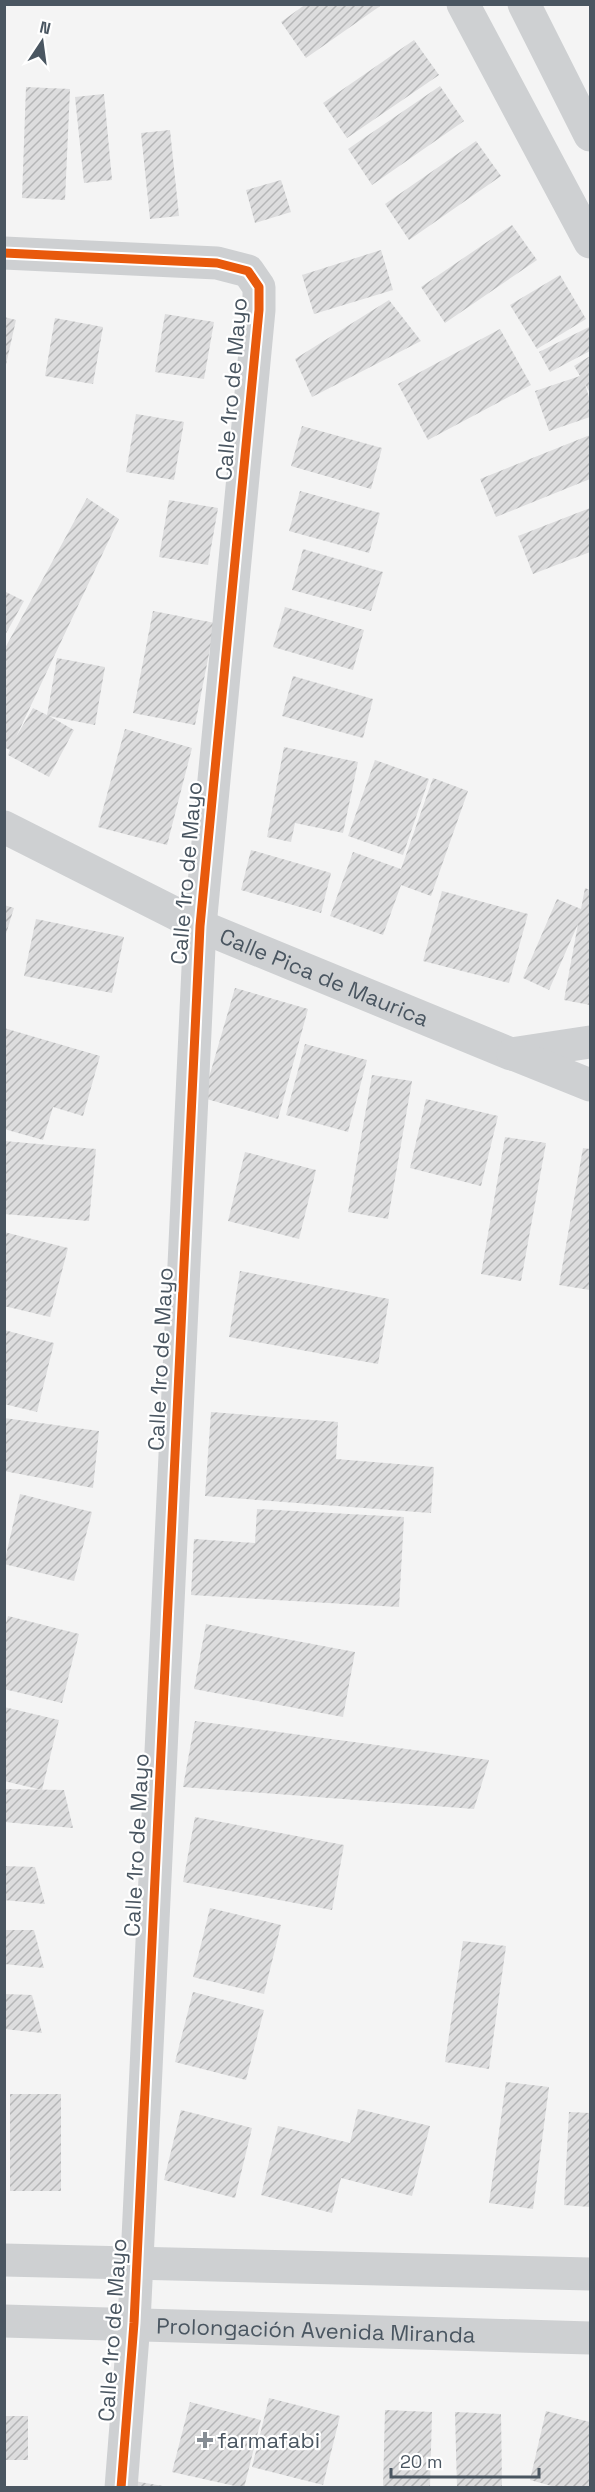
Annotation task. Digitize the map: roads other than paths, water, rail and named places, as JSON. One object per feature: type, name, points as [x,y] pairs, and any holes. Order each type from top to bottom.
[{"type":"street","points":[[463,4],[591,242]]},
{"type":"street","points":[[524,4],[591,135]]},
{"type":"street","name":"Calle 1ro de Mayo","points":[[4,253],[217,263],[248,271],[260,287],[200,926],[134,2323],[121,2487]]},
{"type":"street","name":"Calle Pica de Maurica","points":[[4,827],[200,926],[591,1085]]},
{"type":"street","points":[[511,1054],[591,1042]]},
{"type":"street","points":[[4,2260],[591,2274]]},
{"type":"street","name":"Prolongación Avenida Miranda","points":[[4,2321],[591,2338]]},
{"type":"place","name":"farmafabi","points":[[205,2440]]}]
